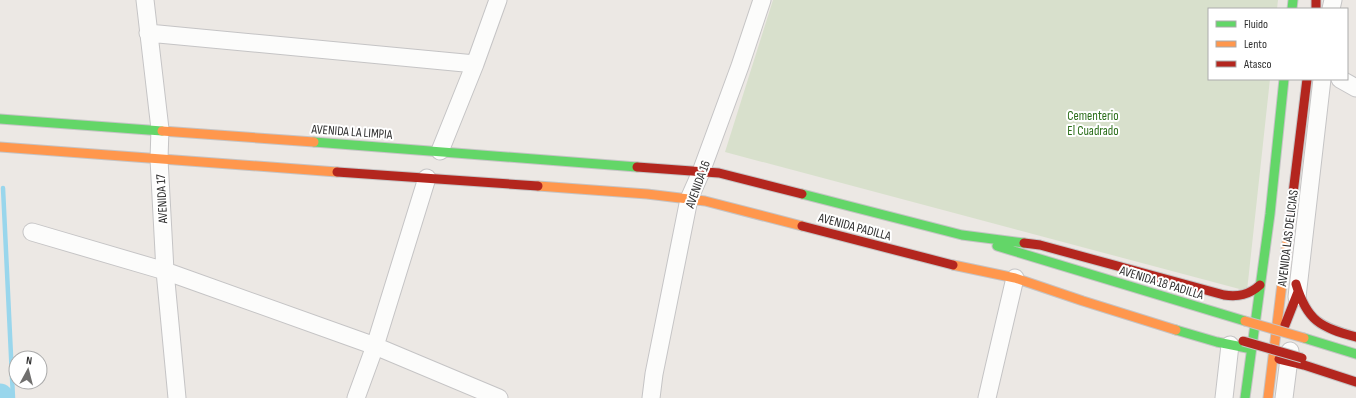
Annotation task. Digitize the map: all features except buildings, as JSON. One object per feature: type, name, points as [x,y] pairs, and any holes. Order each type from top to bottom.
[{"type":"main road","name":"AVENIDA LAS DELICIAS","points":[[1245,398],[1270,214],[1284,80]]},
{"type":"main road","name":"AVENIDA LAS DELICIAS","points":[[1268,398],[1281,360],[1288,238],[1307,80]]},
{"type":"main road","name":"AVENIDA LA LIMPIA","points":[[0,118],[440,150],[701,172]]},
{"type":"main road","points":[[0,147],[647,194],[689,199]]},
{"type":"main road","name":"AVENIDA PADILLA","points":[[701,172],[719,173],[962,234]]},
{"type":"main road","name":"AVENIDA PADILLA","points":[[689,199],[705,201],[952,265],[1015,278]]},
{"type":"main road","points":[[962,234],[1040,245],[1224,295],[1238,296],[1253,292],[1260,285]]},
{"type":"main road","name":"AVENIDA 18 PADILLA","points":[[962,234],[1082,272],[1356,354]]},
{"type":"main road","points":[[1288,238],[1292,266],[1303,307],[1314,320],[1334,331],[1356,338]]},
{"type":"main road","points":[[1015,278],[1076,290],[1356,374]]},
{"type":"main road","points":[[1015,278],[1149,322],[1230,345],[1252,349]]},
{"type":"main road","points":[[1281,360],[1304,365],[1356,382]]},
{"type":"street","points":[[440,150],[476,64],[498,0]]},
{"type":"street","name":"AVENIDA 16","points":[[651,398],[654,374],[689,199],[701,172],[740,66],[762,0]]},
{"type":"street","name":"AVENIDA 17","points":[[143,2],[160,129],[159,159],[166,270],[178,398]]},
{"type":"street","points":[[148,33],[476,64]]},
{"type":"street","name":"AVENIDA LAS DELICIAS","points":[[1284,398],[1281,360],[1298,292],[1322,80]]},
{"type":"street","points":[[1342,80],[1356,88]]},
{"type":"street","points":[[356,398],[375,346],[426,178]]},
{"type":"street","points":[[32,232],[166,270],[375,346],[499,398]]},
{"type":"street","points":[[987,398],[1015,278]]},
{"type":"street","points":[[1224,398],[1230,345]]},
{"type":"green space","name":"Cementerio El Cuadrado","points":[[773,0],[1278,0],[1277,8],[1208,8],[1208,80],[1270,80],[1247,291],[725,152]]},
{"type":"waterway","points":[[3,188],[13,398]]},
{"type":"traffic: fast","points":[[1292,8],[1293,0]]},
{"type":"traffic: fast","points":[[1245,398],[1270,214],[1284,80]]},
{"type":"traffic: fast","points":[[0,119],[162,131]]},
{"type":"traffic: fast","points":[[314,142],[637,167]]},
{"type":"traffic: fast","points":[[802,194],[962,235],[1024,243]]},
{"type":"traffic: fast","points":[[997,246],[1245,321]]},
{"type":"traffic: fast","points":[[1176,330],[1217,342],[1252,349]]},
{"type":"traffic: fast","points":[[1304,338],[1356,354]]},
{"type":"traffic: slow","points":[[162,131],[314,142]]},
{"type":"traffic: slow","points":[[0,147],[337,172]]},
{"type":"traffic: slow","points":[[538,186],[647,194],[705,201],[802,226]]},
{"type":"traffic: slow","points":[[1268,398],[1290,218]]},
{"type":"traffic: slow","points":[[953,265],[1015,278],[1176,330]]},
{"type":"traffic: slow","points":[[1245,321],[1304,338]]},
{"type":"traffic: jam","points":[[1316,0],[1316,8]]},
{"type":"traffic: jam","points":[[1290,218],[1307,80]]},
{"type":"traffic: jam","points":[[637,167],[719,173],[802,194]]},
{"type":"traffic: jam","points":[[337,172],[538,186]]},
{"type":"traffic: jam","points":[[802,226],[953,265]]},
{"type":"traffic: jam","points":[[1024,243],[1040,245],[1224,295],[1234,296],[1247,293],[1260,285]]},
{"type":"traffic: jam","points":[[1296,284],[1305,306],[1317,321],[1333,330],[1356,337]]},
{"type":"traffic: jam","points":[[1285,325],[1298,292]]},
{"type":"traffic: jam","points":[[1243,341],[1302,358]]},
{"type":"traffic: jam","points":[[1279,359],[1304,365],[1356,382]]}]
